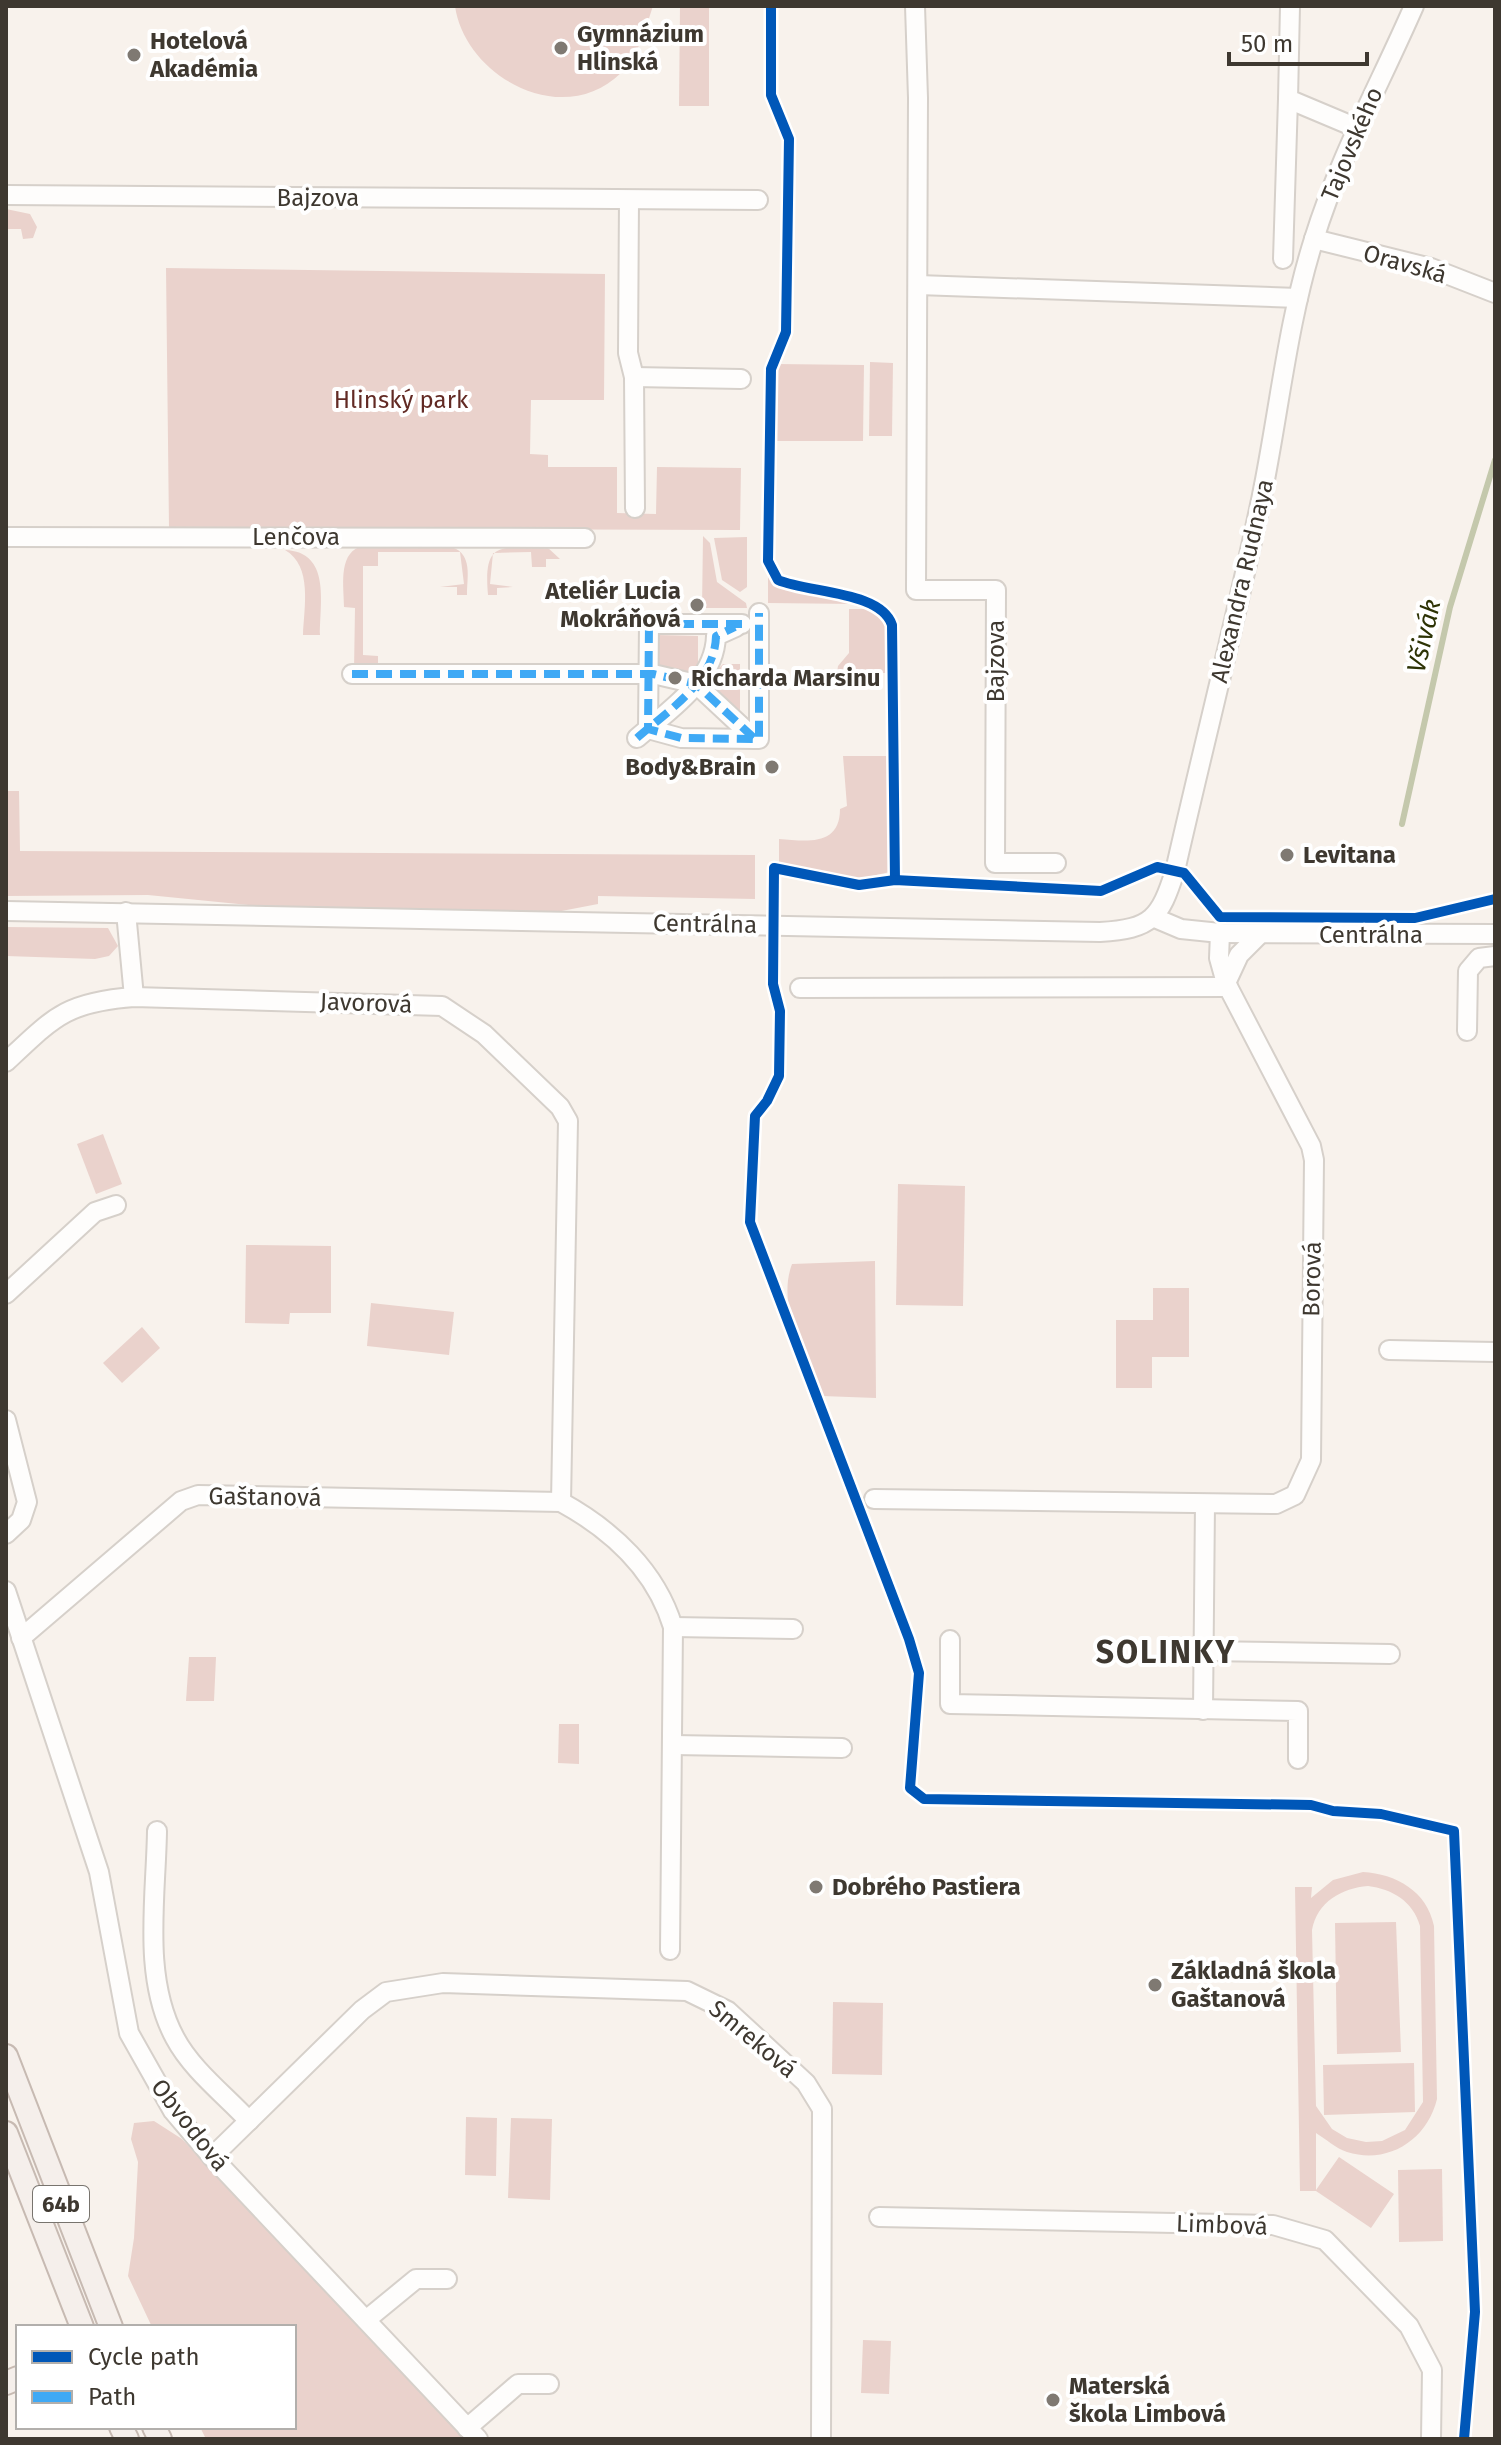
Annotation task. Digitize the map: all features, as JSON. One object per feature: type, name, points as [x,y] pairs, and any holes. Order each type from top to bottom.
[{"type":"main road","name":"64b","points":[[6,2056],[110,2325]]},
{"type":"main road","name":"64b","points":[[6,2133],[81,2325]]},
{"type":"street","name":"Bajzova","points":[[915,6],[918,238],[916,590],[996,590],[995,863],[1056,863]]},
{"type":"street","points":[[1283,259],[1290,6]]},
{"type":"street","name":"Tajovského","points":[[1314,239],[1357,128],[1414,6]]},
{"type":"street","points":[[1288,99],[1357,128]]},
{"type":"street","name":"Bajzova","points":[[6,195],[758,200]]},
{"type":"street","points":[[629,200],[628,353],[634,377],[635,508]]},
{"type":"street","name":"Oravská","points":[[1314,239],[1431,268],[1495,293]]},
{"type":"street","name":"Alexandra Rudnaya","points":[[1155,918],[1163,908],[1175,871],[1240,598],[1298,298],[1314,239]]},
{"type":"street","points":[[918,285],[1298,298]]},
{"type":"street","points":[[634,377],[741,379]]},
{"type":"street","name":"Lenčova","points":[[6,537],[585,538]]},
{"type":"street","points":[[759,613],[759,739],[642,734],[696,684],[715,658],[716,636],[759,613]]},
{"type":"street","points":[[642,734],[649,624],[661,616],[742,624]]},
{"type":"street","points":[[352,674],[648,674],[696,684],[755,739]]},
{"type":"street","name":"Centrálna","points":[[6,911],[1100,932],[1123,931],[1155,918],[1181,929],[1220,933],[1495,934]]},
{"type":"street","points":[[126,912],[134,997]]},
{"type":"street","name":"Borová","points":[[874,1499],[1276,1504],[1295,1495],[1311,1460],[1314,1160],[1311,1146],[1227,985],[1219,958],[1220,933]]},
{"type":"street","points":[[800,988],[1227,985],[1239,955],[1260,934]]},
{"type":"street","points":[[1467,1031],[1468,971],[1479,958],[1495,956]]},
{"type":"street","name":"Javorová","points":[[6,1062],[56,1015],[90,1001],[134,997],[442,1006],[484,1034],[560,1107],[568,1121],[561,1502]]},
{"type":"street","points":[[6,1294],[95,1212],[116,1205]]},
{"type":"street","points":[[1389,1350],[1495,1352]]},
{"type":"street","points":[[6,1420],[27,1502],[21,1520],[6,1534]]},
{"type":"street","name":"Gaštanová","points":[[21,1638],[181,1501],[198,1495],[561,1502],[593,1519],[652,1579],[673,1627],[670,1950]]},
{"type":"street","points":[[1203,1710],[1205,1504]]},
{"type":"street","name":"Obvodová","points":[[6,1591],[99,1872],[129,2033],[173,2111],[212,2157],[473,2434]]},
{"type":"street","points":[[673,1627],[793,1629]]},
{"type":"street","points":[[950,1640],[950,1704],[1298,1711],[1298,1759]]},
{"type":"street","points":[[1204,1651],[1390,1654]]},
{"type":"street","points":[[673,1745],[842,1748]]},
{"type":"street","points":[[157,1831],[156,1964],[162,2008],[176,2039],[193,2063],[249,2121]]},
{"type":"street","name":"Smreková","points":[[212,2157],[370,2003],[386,1992],[466,1982],[653,1987],[697,1994],[728,2011],[806,2083],[822,2109],[821,2439]]},
{"type":"street","name":"Limbová","points":[[879,2217],[1273,2225],[1325,2240],[1409,2326],[1421,2346],[1432,2370],[1431,2439]]},
{"type":"street","points":[[366,2320],[416,2279],[447,2279]]},
{"type":"street","points":[[473,2434],[518,2384],[549,2384]]},
{"type":"green space","points":[[455,6],[653,6],[641,41],[621,73],[598,89],[572,97],[546,96],[520,88],[497,73],[477,54],[463,32]]},
{"type":"green space","points":[[680,6],[709,6],[709,106],[679,106]]},
{"type":"green space","points":[[6,209],[30,214],[37,227],[33,238],[23,239],[21,229],[6,229]]},
{"type":"green space","name":"Hlinský park","points":[[166,268],[605,274],[604,400],[531,400],[530,454],[548,455],[548,467],[617,467],[617,513],[656,514],[657,467],[741,468],[740,530],[169,528]]},
{"type":"green space","points":[[870,362],[893,363],[892,436],[869,436]]},
{"type":"green space","points":[[776,364],[864,365],[863,441],[775,441]]},
{"type":"green space","points":[[703,536],[710,543],[717,582],[746,603],[747,608],[702,608]]},
{"type":"green space","points":[[747,537],[747,587],[740,592],[722,580],[714,538]]},
{"type":"green space","points":[[359,547],[452,547],[460,552],[378,552],[378,566],[363,566],[363,655],[378,656],[378,671],[354,671],[355,608],[344,607],[345,565],[352,551]]},
{"type":"green space","points":[[547,547],[560,559],[546,559],[546,567],[532,567],[531,552],[495,553],[507,548]]},
{"type":"green space","points":[[285,550],[310,559],[316,569],[321,594],[320,635],[303,635],[303,577],[294,557]]},
{"type":"green space","points":[[460,552],[467,567],[467,595],[457,595],[457,587],[440,587],[464,584]]},
{"type":"green space","points":[[493,555],[490,584],[513,587],[497,588],[497,595],[488,595],[487,577]]},
{"type":"green space","points":[[768,573],[786,587],[856,604],[768,603]]},
{"type":"green space","points":[[849,609],[876,609],[886,619],[889,673],[837,673],[838,666],[849,653]]},
{"type":"green space","points":[[657,635],[698,636],[698,673],[693,679],[657,670]]},
{"type":"green space","points":[[723,664],[740,664],[740,721],[702,685]]},
{"type":"green space","points":[[843,756],[890,756],[890,872],[858,879],[779,862],[779,839],[820,839],[834,830],[840,809],[847,806]]},
{"type":"green space","points":[[6,791],[19,791],[20,851],[755,855],[755,899],[598,896],[598,904],[551,913],[279,908],[148,895],[6,896]]},
{"type":"green space","points":[[6,927],[108,928],[118,946],[109,956],[95,959],[6,956]]},
{"type":"green space","points":[[103,1134],[122,1184],[96,1194],[77,1144]]},
{"type":"green space","points":[[898,1184],[965,1186],[963,1306],[896,1305]]},
{"type":"green space","points":[[246,1245],[331,1246],[331,1313],[290,1313],[289,1324],[245,1323]]},
{"type":"green space","points":[[875,1261],[876,1398],[822,1396],[790,1314],[788,1280],[792,1264]]},
{"type":"green space","points":[[1153,1288],[1189,1288],[1189,1357],[1152,1357],[1152,1388],[1116,1388],[1116,1320],[1153,1320]]},
{"type":"green space","points":[[371,1303],[454,1312],[449,1355],[367,1346]]},
{"type":"green space","points":[[142,1327],[160,1348],[122,1383],[103,1363]]},
{"type":"green space","points":[[189,1657],[216,1657],[214,1701],[186,1701]]},
{"type":"green space","points":[[559,1724],[579,1724],[579,1764],[558,1763]]},
{"type":"green space","points":[[1363,1872],[1398,1881],[1425,1903],[1434,1926],[1437,2099],[1432,2114],[1404,2146],[1377,2155],[1347,2152],[1316,2133],[1316,2190],[1339,2157],[1394,2194],[1371,2228],[1316,2191],[1300,2191],[1295,1887],[1312,1887],[1311,1898],[1333,1880]],"holes":[[[1358,1887],[1393,1893],[1407,1903],[1420,1926],[1423,2102],[1405,2130],[1382,2141],[1366,2142],[1347,2138],[1332,2129],[1316,2106],[1312,1930],[1319,1912],[1332,1898]]]},
{"type":"green space","points":[[1396,1922],[1401,2052],[1337,2054],[1335,1923]]},
{"type":"green space","points":[[833,2002],[883,2003],[882,2075],[832,2074]]},
{"type":"green space","points":[[1414,2063],[1415,2112],[1324,2115],[1323,2065]]},
{"type":"green space","points":[[466,2117],[497,2118],[496,2176],[465,2175]]},
{"type":"green space","points":[[511,2118],[552,2119],[550,2200],[508,2198]]},
{"type":"green space","points":[[154,2121],[182,2139],[465,2439],[206,2439],[201,2429],[296,2429],[296,2325],[151,2325],[128,2276],[134,2238],[138,2162],[131,2139],[134,2123]]},
{"type":"green space","points":[[1442,2169],[1443,2241],[1399,2242],[1398,2170]]},
{"type":"green space","points":[[863,2340],[891,2341],[889,2394],[861,2393]]},
{"type":"waterway","name":"Všivák","points":[[1402,824],[1450,607],[1495,460]]},
{"type":"marked path","points":[[352,674],[653,674],[696,684],[755,739],[759,739],[759,613]]},
{"type":"marked path","points":[[742,624],[649,624],[648,729],[681,738],[755,739]]},
{"type":"marked path","points":[[637,738],[699,681],[714,652],[716,636],[735,627]]},
{"type":"cycle path","points":[[771,6],[771,95],[789,139],[786,332],[771,369],[768,561],[778,580],[859,599],[874,605],[892,625],[895,880]]},
{"type":"cycle path","points":[[1464,2439],[1475,2312],[1454,1831],[1381,1814],[1333,1811],[1311,1805],[924,1799],[910,1788],[919,1673],[909,1639],[750,1222],[755,1116],[767,1101],[779,1076],[780,1011],[773,984],[774,868],[859,885],[895,880],[1101,891],[1157,867],[1184,873],[1220,917],[1415,918],[1495,899]]},
{"type":"place","name":"Gymnázium Hlinská","points":[[561,48]]},
{"type":"place","name":"Hotelová Akadémia","points":[[134,55]]},
{"type":"place","name":"Ateliér Lucia Mokráňová","points":[[697,605]]},
{"type":"place","name":"Richarda Marsinu","points":[[675,678]]},
{"type":"place","name":"Body&Brain","points":[[772,767]]},
{"type":"place","name":"Levitana","points":[[1287,855]]},
{"type":"place","name":"Dobrého Pastiera","points":[[816,1887]]},
{"type":"place","name":"Základná škola Gaštanová","points":[[1155,1985]]},
{"type":"place","name":"Materská škola Limbová","points":[[1053,2400]]},
{"type":"district","name":"SOLINKY","points":[[1166,1652]]}]
